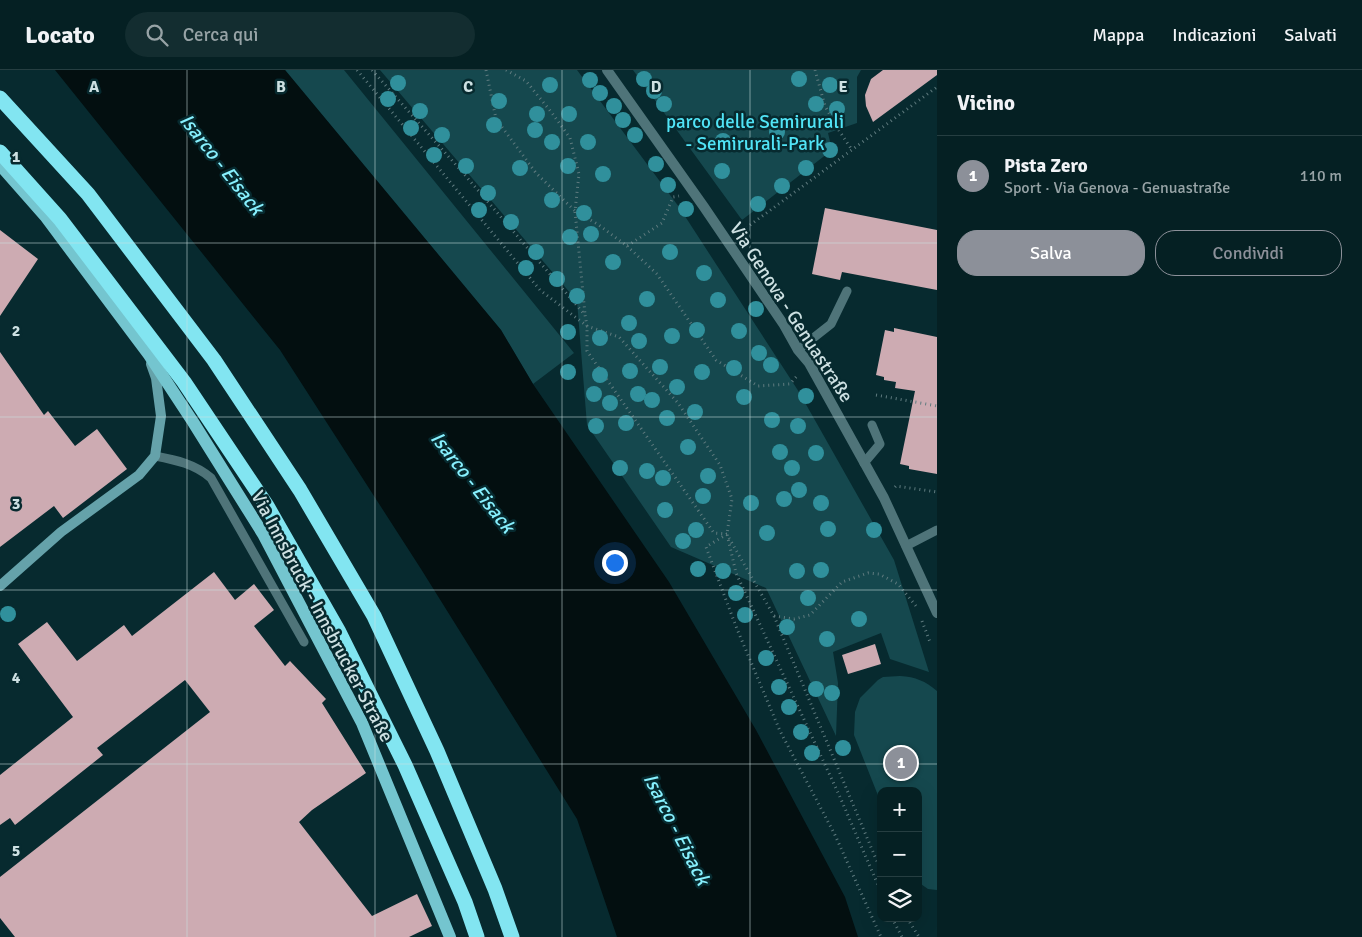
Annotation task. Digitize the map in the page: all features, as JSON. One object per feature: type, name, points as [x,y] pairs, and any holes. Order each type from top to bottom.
[{"type":"highway","points":[[0,98],[88,194],[214,360],[300,490],[374,616],[437,751],[495,889],[512,937]]},
{"type":"highway","points":[[0,152],[60,219],[184,382],[267,506],[339,632],[406,765],[477,937]]},
{"type":"main road","name":"Via Innsbruck - Innsbrucker Straße","points":[[0,165],[44,216],[148,355],[193,422],[263,534],[366,732],[450,937]]},
{"type":"main road","points":[[0,586],[61,532],[138,475],[155,456],[161,416],[156,378],[148,355]]},
{"type":"street","name":"Via Genova - Genuastraße","points":[[607,70],[728,241],[784,325],[798,350],[809,363],[884,498],[937,613]]},
{"type":"lane","points":[[798,350],[831,324],[847,292]]},
{"type":"lane","points":[[864,463],[880,444],[872,425]]},
{"type":"lane","points":[[155,456],[179,460],[201,470],[212,478],[304,642]]},
{"type":"lane","points":[[906,546],[937,530]]},
{"type":"path","points":[[357,70],[540,290],[587,326],[619,336],[678,403],[720,466],[732,499],[727,534],[736,573],[877,883]]},
{"type":"path","points":[[372,70],[585,315]]},
{"type":"path","points":[[486,70],[496,119],[536,173],[575,210],[627,246],[657,274],[716,360],[758,386],[790,384],[809,363]]},
{"type":"path","points":[[506,70],[526,81],[570,138],[579,174],[575,210],[587,326],[587,351],[714,533],[727,534]]},
{"type":"path","points":[[815,70],[825,106],[852,150]]},
{"type":"path","points":[[728,241],[937,87]]},
{"type":"path","points":[[627,246],[662,223],[673,198],[694,192]]},
{"type":"path","points":[[876,395],[937,406]]},
{"type":"path","points":[[884,498],[896,486],[937,492]]},
{"type":"path","points":[[727,534],[774,616],[877,861]]},
{"type":"path","points":[[727,534],[706,547],[737,629],[780,731],[835,835],[881,937]]},
{"type":"path","points":[[774,616],[794,619],[810,615],[842,582],[868,573],[879,574],[898,584],[918,610]]},
{"type":"path","points":[[921,618],[930,642]]},
{"type":"path","points":[[894,922],[902,937]]},
{"type":"path","points":[[910,922],[919,937]]},
{"type":"green space","points":[[285,70],[344,70],[574,353],[533,384],[501,330]]},
{"type":"green space","points":[[380,70],[577,70],[679,207],[799,392],[894,560],[929,672],[890,659],[881,633],[833,652],[838,683],[836,736],[766,588],[671,547],[587,425],[577,301]]},
{"type":"green space","name":"parco delle Semirurali - Semirurali-Park","points":[[633,70],[861,70],[857,77],[857,123],[828,133],[832,150],[742,220]]},
{"type":"green space","points":[[883,677],[911,677],[920,680],[937,691],[937,890],[928,889],[922,885],[922,787],[877,787],[877,793],[854,735],[855,712],[860,698]]},
{"type":"water","name":"Isarco - Eisack","points":[[55,70],[285,70],[501,330],[533,384],[669,582],[756,730],[845,897],[858,937],[617,937],[577,819],[421,569],[280,350]]},
{"type":"building","points":[[883,70],[937,70],[937,75],[873,122],[866,106],[865,95],[871,79]]},
{"type":"building","points":[[825,208],[937,230],[937,290],[842,272],[840,280],[812,274]]},
{"type":"building","points":[[0,230],[38,259],[0,316]]},
{"type":"building","points":[[894,328],[937,337],[937,474],[909,469],[909,466],[900,464],[915,391],[895,388],[896,382],[884,380],[884,377],[876,375],[885,330],[894,332]]},
{"type":"building","points":[[0,352],[44,415],[48,411],[75,446],[97,429],[127,469],[63,518],[54,506],[0,547]]},
{"type":"building","points":[[214,572],[235,600],[254,584],[274,610],[254,626],[285,666],[290,661],[326,699],[322,703],[366,773],[312,810],[299,822],[372,916],[417,894],[432,926],[409,937],[15,937],[0,918],[0,877],[210,712],[185,680],[97,748],[103,755],[15,825],[10,818],[0,825],[0,775],[73,717],[18,644],[47,622],[77,661],[124,625],[132,636]]},
{"type":"building","points":[[875,644],[881,664],[848,674],[842,655]]},
{"type":"place","name":"Pista Zero","points":[[901,763]]}]
